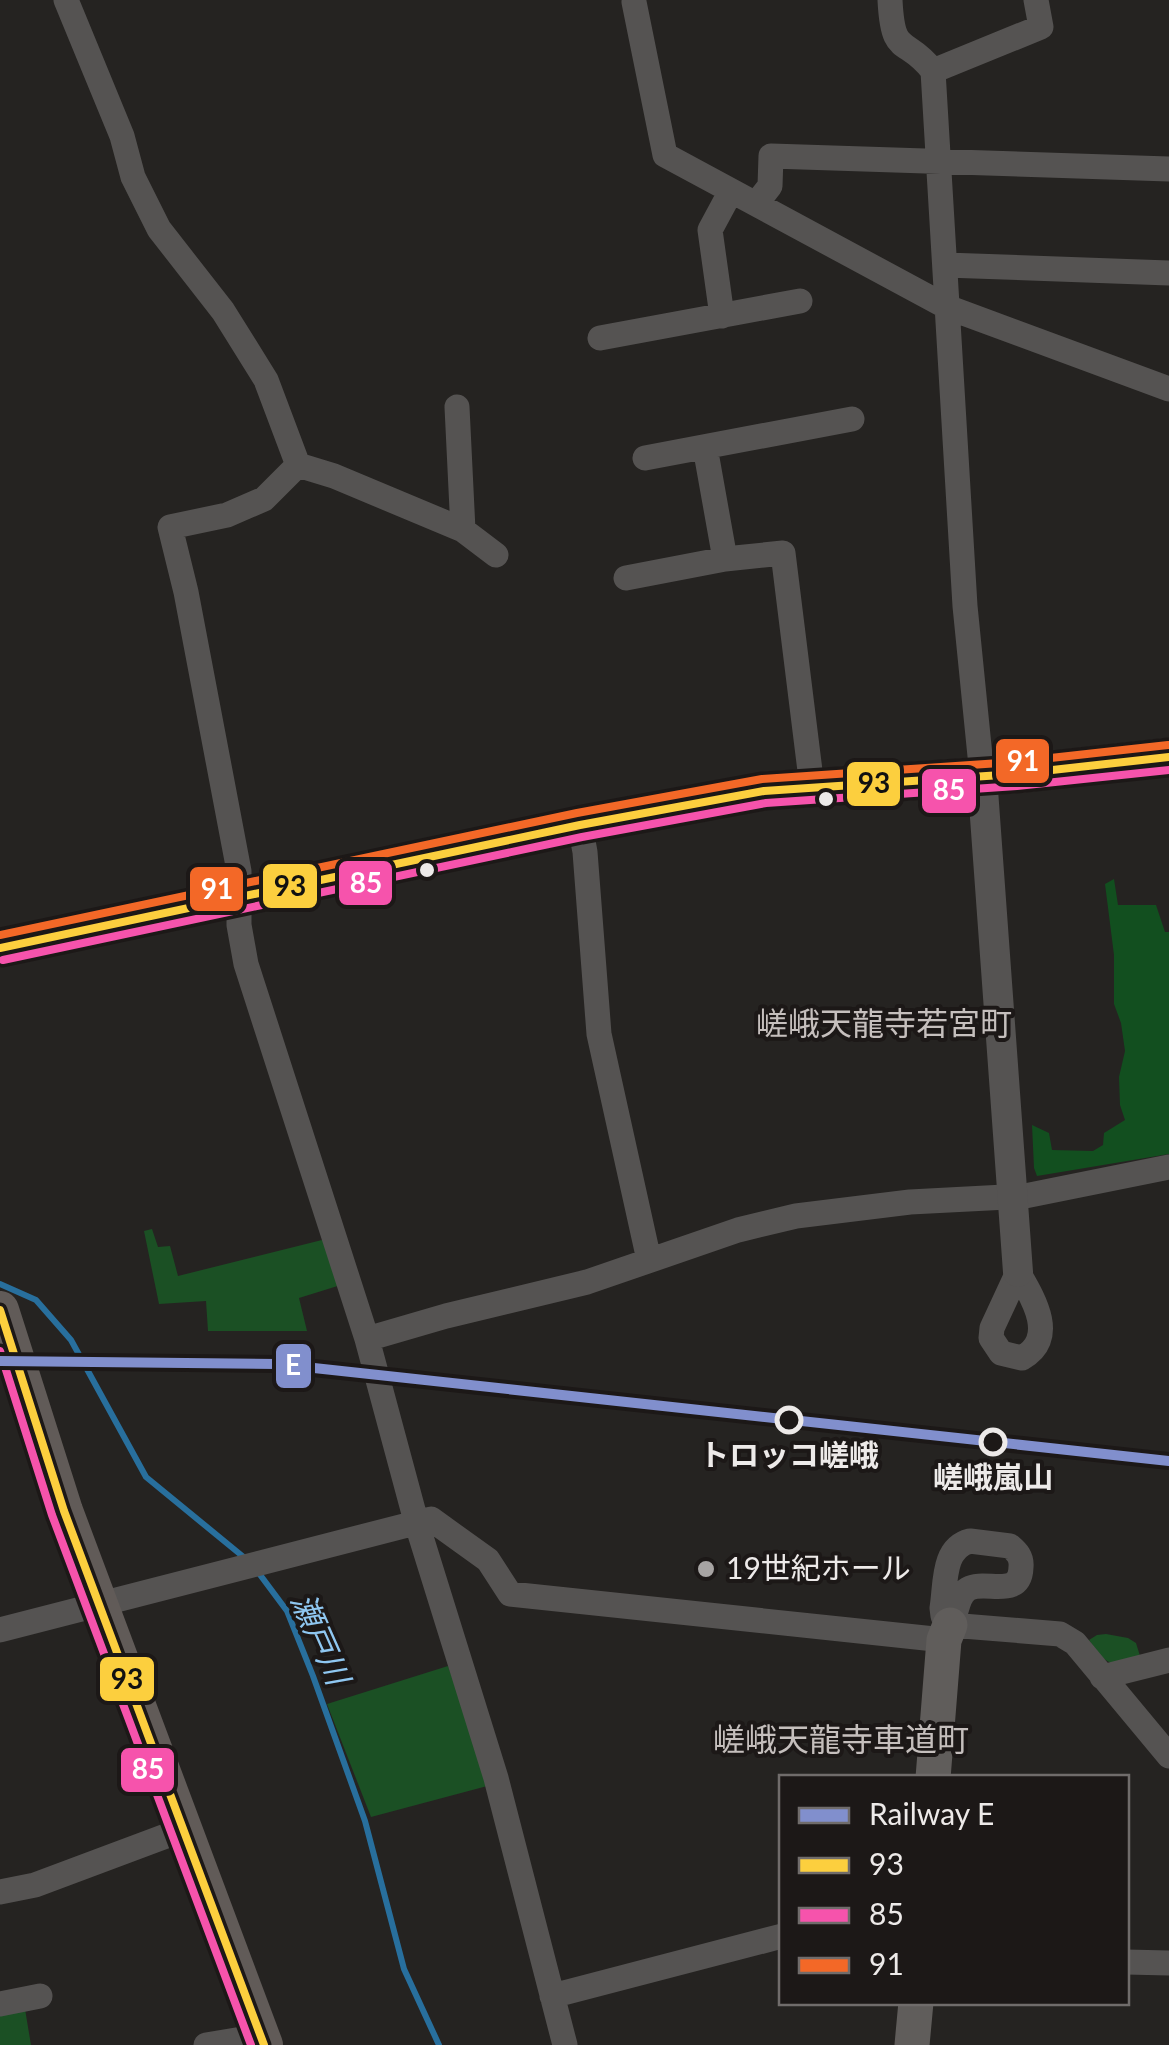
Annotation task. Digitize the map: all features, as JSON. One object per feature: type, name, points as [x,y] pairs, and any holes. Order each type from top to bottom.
[{"type":"main road","points":[[0,948],[580,825],[764,791],[982,776],[1169,757]]},
{"type":"main road","points":[[0,1310],[64,1512],[254,2043]]},
{"type":"main road","points":[[933,1775],[947,1632]]},
{"type":"main road","points":[[912,2045],[916,2005]]},
{"type":"street","points":[[66,0],[118,126],[133,177],[159,229],[223,311],[266,380],[298,465]]},
{"type":"street","points":[[890,0],[892,30],[900,46],[926,62],[933,72],[965,606],[982,776],[1018,1272]]},
{"type":"street","points":[[933,72],[1040,27],[1036,0]]},
{"type":"street","points":[[634,2],[664,155],[947,307],[1169,389]]},
{"type":"street","points":[[756,204],[770,186],[771,156],[1169,170]]},
{"type":"street","points":[[722,316],[710,230],[731,191]]},
{"type":"street","points":[[944,266],[1169,273]]},
{"type":"street","points":[[600,338],[800,301]]},
{"type":"street","points":[[458,407],[462,530]]},
{"type":"street","points":[[645,458],[852,419]]},
{"type":"street","points":[[705,447],[724,558]]},
{"type":"street","points":[[298,465],[334,476],[462,530],[496,554]]},
{"type":"street","points":[[298,465],[264,498],[227,515],[170,527],[239,871],[239,925],[246,964],[368,1339],[416,1522],[496,1778],[565,2045]]},
{"type":"street","points":[[626,578],[724,558],[783,553],[812,787]]},
{"type":"street","points":[[580,825],[600,1034],[650,1260]]},
{"type":"street","points":[[368,1339],[587,1282],[738,1230],[796,1216],[910,1202],[1012,1196],[1169,1167]]},
{"type":"street","points":[[206,2045],[254,2043],[230,1955],[193,1807],[111,1604],[45,1396],[18,1400],[85,1610],[174,1833],[230,1955],[274,2045]]},
{"type":"street","points":[[33,1446],[58,1439]]},
{"type":"street","points":[[0,1630],[431,1519],[488,1560],[510,1594],[947,1632],[1060,1634],[1075,1643],[1169,1756]]},
{"type":"street","points":[[1102,1677],[1169,1660]]},
{"type":"street","points":[[0,1892],[35,1885],[174,1833]]},
{"type":"street","points":[[552,1996],[779,1937]]},
{"type":"street","points":[[1129,1962],[1169,1962]]},
{"type":"street","points":[[0,2004],[40,1996]]},
{"type":"green space","points":[[1114,879],[1118,905],[1156,905],[1165,932],[1169,932],[1169,1154],[1037,1176],[1032,1125],[1049,1133],[1052,1150],[1093,1151],[1103,1145],[1104,1133],[1125,1120],[1119,1077],[1125,1051],[1114,1004],[1114,955],[1105,884]]},
{"type":"green space","points":[[152,1229],[158,1247],[170,1246],[178,1276],[326,1239],[344,1284],[299,1298],[307,1331],[208,1331],[206,1301],[159,1304],[144,1231]]},
{"type":"green space","points":[[1106,1634],[1136,1643],[1140,1656],[1116,1663],[1106,1660],[1089,1640]]},
{"type":"green space","points":[[448,1666],[491,1785],[371,1817],[327,1704]]},
{"type":"green space","points":[[25,2009],[31,2045],[0,2045],[0,2013]]},
{"type":"waterway","name":"瀬戸川","points":[[0,1284],[36,1300],[71,1340],[146,1477],[246,1559]]},
{"type":"waterway","name":"瀬戸川","points":[[258,1572],[287,1611],[313,1676],[365,1821],[404,1969],[439,2045]]},
{"type":"rail line","name":"E","points":[[0,1361],[277,1364],[1169,1461]]},
{"type":"transit line","name":"91","points":[[0,935],[577,813],[762,779],[1015,762],[1168,745]]},
{"type":"transit line","name":"93","points":[[0,948],[580,825],[764,791],[1016,774],[1169,757]]},
{"type":"transit line","name":"85","points":[[3,960],[582,837],[766,803],[1017,786],[1169,770]]},
{"type":"transit line","name":"93","points":[[0,1310],[64,1511],[264,2045]]},
{"type":"transit line","name":"85","points":[[0,1351],[52,1515],[251,2045]]},
{"type":"place","name":"トロッコ嵯峨","points":[[789,1420]]},
{"type":"place","name":"嵯峨嵐山","points":[[993,1442]]},
{"type":"place","name":"19世紀ホール","points":[[706,1569]]},
{"type":"district","name":"嵯峨天龍寺若宮町","points":[[884,1024]]},
{"type":"district","name":"嵯峨天龍寺車道町","points":[[841,1740]]}]
